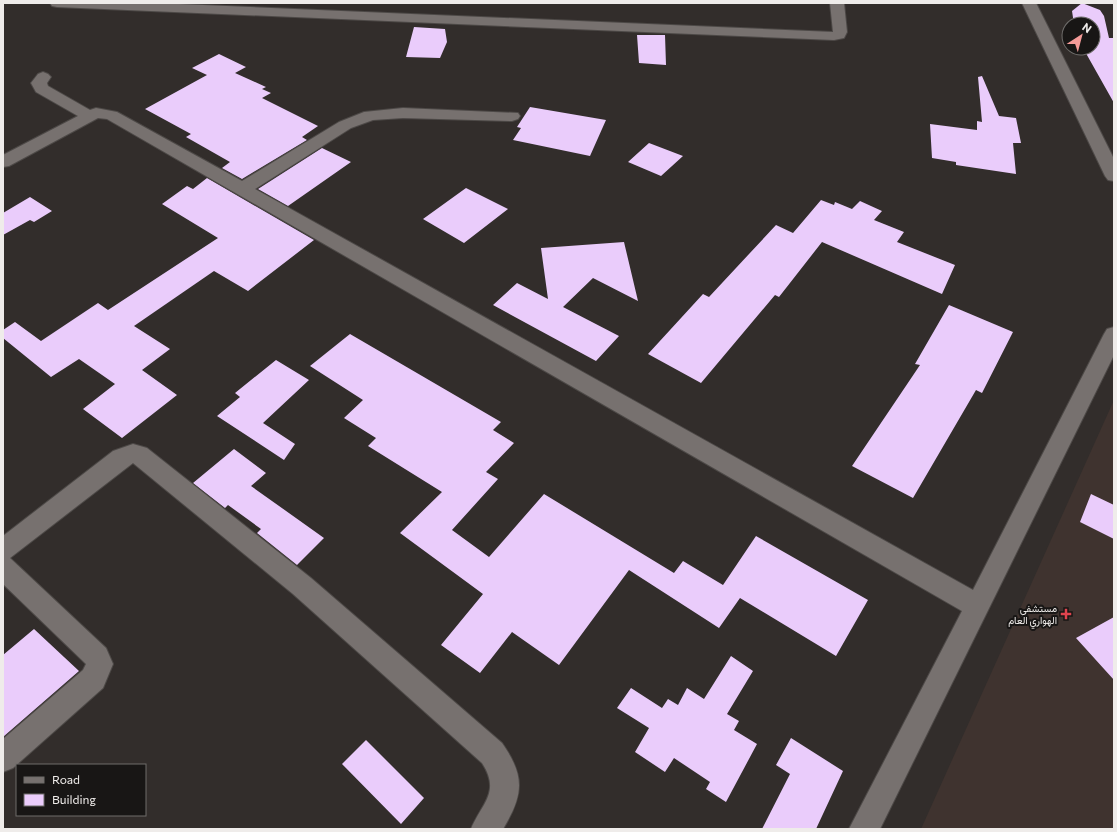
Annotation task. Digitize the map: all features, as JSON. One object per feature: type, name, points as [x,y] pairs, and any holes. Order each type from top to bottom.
[{"type":"street","points":[[57,3],[834,36],[839,35],[840,32],[837,3]]},
{"type":"street","points":[[413,18],[420,3]]},
{"type":"street","points":[[1029,3],[1114,176]]},
{"type":"street","points":[[43,77],[39,83],[42,89],[90,116]]},
{"type":"street","points":[[3,162],[96,113],[111,115],[978,606]]},
{"type":"street","points":[[242,189],[345,126],[370,115],[403,113],[512,116]]},
{"type":"street","points":[[864,829],[978,606],[1114,334]]},
{"type":"street","points":[[3,550],[121,458],[133,453],[139,455],[302,586],[492,753],[504,773],[504,792],[499,810],[486,829]]},
{"type":"street","points":[[3,567],[97,657],[100,664],[93,679],[3,758]]},
{"type":"shaded area","name":"مستشفي الهواري العام","points":[[1114,400],[1114,829],[921,829]]},
{"type":"building","points":[[1082,3],[1100,10],[1104,16],[1109,38],[1114,38],[1114,103],[1088,56],[1101,56],[1101,16],[1073,16],[1072,11]]},
{"type":"building","points":[[414,27],[445,29],[447,42],[440,58],[406,57]]},
{"type":"building","points":[[637,35],[665,35],[666,65],[639,63]]},
{"type":"building","points":[[219,54],[246,67],[235,73],[266,87],[262,89],[271,93],[262,98],[318,126],[302,137],[307,140],[242,179],[222,168],[230,162],[186,137],[191,134],[145,109],[207,75],[192,68]]},
{"type":"building","points":[[982,76],[999,116],[1016,118],[1021,143],[1013,143],[1016,174],[956,165],[956,162],[932,158],[930,124],[977,130],[977,121],[982,122],[978,77]]},
{"type":"building","points":[[530,107],[606,120],[590,156],[513,140],[521,128],[517,127]]},
{"type":"building","points":[[649,143],[683,156],[661,176],[628,162]]},
{"type":"building","points":[[322,148],[351,162],[288,206],[258,189]]},
{"type":"building","points":[[207,178],[314,240],[248,291],[214,271],[134,326],[170,349],[142,370],[177,395],[122,438],[83,409],[115,384],[79,359],[51,377],[3,338],[3,330],[15,322],[41,341],[98,303],[108,310],[218,238],[162,204],[187,186],[193,189]]},
{"type":"building","points":[[466,188],[508,209],[464,243],[423,219]]},
{"type":"building","points":[[30,197],[52,211],[34,222],[30,220],[3,235],[3,213]]},
{"type":"building","points":[[821,200],[834,205],[835,202],[852,209],[860,201],[882,211],[874,220],[904,232],[897,242],[955,265],[942,294],[822,242],[779,297],[775,295],[701,383],[648,354],[703,294],[709,297],[776,225],[793,233]]},
{"type":"building","points":[[624,242],[638,301],[593,278],[563,307],[619,336],[596,361],[493,305],[517,283],[548,299],[541,248]]},
{"type":"building","points":[[949,305],[1013,332],[982,393],[976,390],[913,498],[852,466],[920,365],[915,364]]},
{"type":"building","points":[[350,334],[501,422],[493,430],[514,443],[486,472],[498,479],[452,530],[489,557],[544,494],[674,573],[683,561],[723,585],[756,536],[868,600],[836,656],[740,598],[719,628],[629,570],[559,665],[512,632],[480,673],[441,645],[483,594],[400,533],[442,492],[368,446],[376,438],[344,418],[363,400],[310,366]]},
{"type":"building","points":[[276,360],[309,380],[263,423],[295,444],[284,460],[217,416],[240,397],[235,393]]},
{"type":"building","points":[[234,449],[266,473],[251,486],[324,538],[297,565],[257,533],[261,529],[228,505],[225,508],[193,483]]},
{"type":"building","points":[[1091,494],[1114,505],[1114,539],[1080,522]]},
{"type":"building","points":[[1114,617],[1114,680],[1076,638]]},
{"type":"building","points":[[34,629],[79,671],[3,737],[3,655]]},
{"type":"building","points":[[731,656],[753,671],[727,714],[739,721],[734,730],[757,744],[726,802],[706,789],[710,782],[674,758],[665,772],[635,752],[649,728],[617,708],[631,688],[662,708],[668,699],[678,705],[687,688],[704,699]]},
{"type":"building","points":[[791,738],[843,771],[816,829],[762,829],[790,774],[776,765]]},
{"type":"building","points":[[366,740],[424,798],[401,824],[342,764]]},
{"type":"place","name":"مستشفي الهواري العام","points":[[1066,614]]}]
